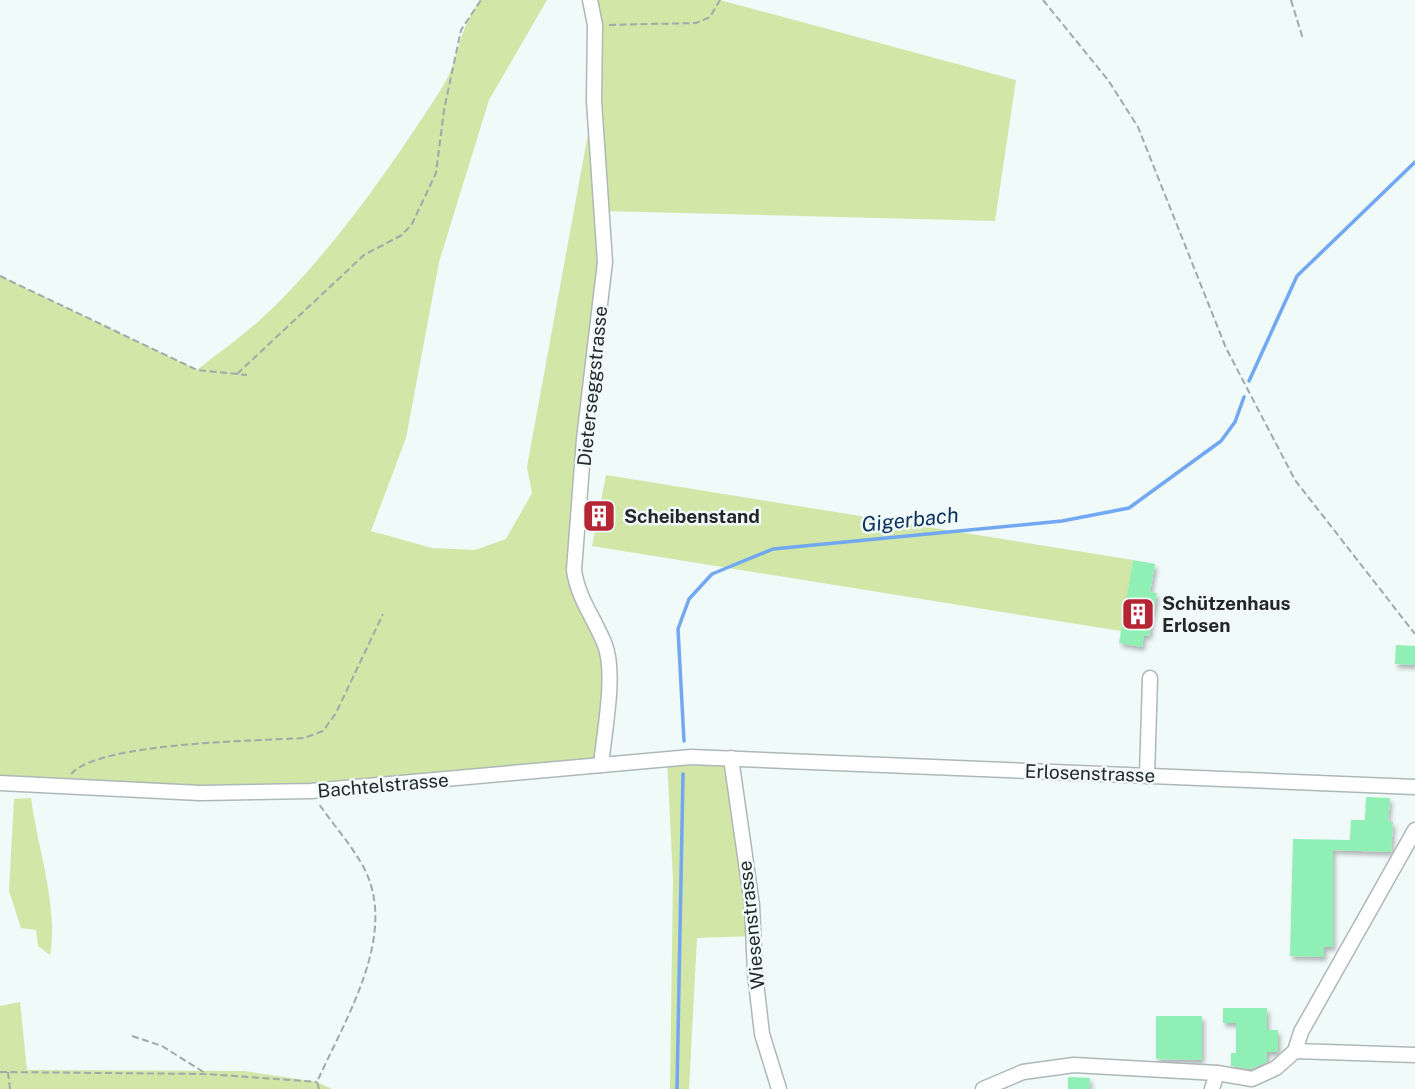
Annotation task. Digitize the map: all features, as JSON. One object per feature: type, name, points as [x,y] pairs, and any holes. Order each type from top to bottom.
[{"type":"street","name":"Dieterseggstrasse","points":[[590,0],[595,25],[594,101],[605,262],[584,439],[574,570],[577,590],[607,648],[608,678],[601,765]]},
{"type":"street","points":[[1147,776],[1150,678]]},
{"type":"street","name":"Bachtelstrasse","points":[[0,783],[200,793],[311,791],[667,758],[765,760]]},
{"type":"street","name":"Wiesenstrasse","points":[[731,758],[752,905],[755,974],[762,1034],[779,1089]]},
{"type":"street","name":"Erlosenstrasse","points":[[765,760],[1415,787]]},
{"type":"street","points":[[984,1089],[1023,1072],[1074,1065],[1217,1073],[1251,1079],[1276,1068],[1295,1051],[1301,1032],[1415,830]]},
{"type":"street","points":[[1295,1051],[1415,1055]]},
{"type":"street","points":[[1212,1089],[1217,1073]]},
{"type":"path","points":[[237,374],[364,255],[402,234],[412,224],[436,173],[444,110],[461,30],[481,0]]},
{"type":"path","points":[[595,25],[696,23],[710,17],[720,0]]},
{"type":"path","points":[[1043,0],[1108,80],[1138,127],[1160,175],[1226,348],[1295,480],[1415,634]]},
{"type":"path","points":[[1291,0],[1303,39]]},
{"type":"path","points":[[0,276],[197,370],[247,374]]},
{"type":"path","points":[[65,788],[68,777],[76,768],[89,762],[170,745],[304,738],[323,731],[336,713],[383,614]]},
{"type":"path","points":[[311,791],[350,844],[366,872],[374,902],[375,928],[363,974],[317,1082],[319,1089]]},
{"type":"path","points":[[132,1035],[162,1046],[206,1074]]},
{"type":"path","points":[[8,1071],[10,1089]]},
{"type":"path","points":[[0,1072],[206,1074],[317,1082]]},
{"type":"green space","points":[[481,0],[547,0],[489,100],[439,262],[406,438],[371,531],[432,548],[475,550],[506,539],[532,493],[527,467],[594,101],[590,0],[720,0],[1016,80],[995,221],[602,211],[574,570],[606,648],[601,765],[311,791],[0,783],[0,276],[197,370],[252,327],[335,240],[403,147],[443,86],[467,22]]},
{"type":"green space","points":[[606,475],[1133,560],[1121,631],[592,546]]},
{"type":"green space","points":[[667,758],[731,758],[753,936],[697,938],[689,1089],[670,1089],[673,880]]},
{"type":"green space","points":[[31,798],[50,898],[50,955],[38,946],[36,930],[21,928],[9,891],[14,799]]},
{"type":"green space","points":[[20,1002],[27,1070],[244,1071],[317,1082],[332,1089],[0,1089],[0,1006]]},
{"type":"building","name":"Schützenhaus Erlosen","points":[[1133,560],[1155,564],[1150,592],[1157,593],[1149,636],[1144,635],[1142,647],[1119,643]]},
{"type":"building","points":[[1396,645],[1415,646],[1415,665],[1395,664]]},
{"type":"building","points":[[1366,797],[1390,798],[1388,822],[1393,822],[1391,852],[1333,850],[1333,947],[1324,947],[1324,957],[1290,956],[1293,839],[1350,840],[1351,820],[1365,820]]},
{"type":"building","points":[[1223,1008],[1267,1008],[1267,1030],[1278,1030],[1278,1052],[1267,1052],[1267,1062],[1251,1069],[1231,1066],[1231,1053],[1236,1053],[1236,1023],[1223,1023]]},
{"type":"building","points":[[1156,1016],[1202,1016],[1202,1060],[1156,1059]]},
{"type":"building","points":[[1068,1077],[1090,1078],[1089,1089],[1068,1089]]},
{"type":"waterway","name":"Gigerbach","points":[[1249,381],[1297,276],[1415,162]]},
{"type":"waterway","name":"Gigerbach","points":[[684,741],[678,629],[689,599],[712,574],[773,549],[1062,521],[1129,508],[1221,441],[1235,422],[1244,397]]},
{"type":"waterway","name":"Gigerbach","points":[[677,1089],[683,774]]},
{"type":"place","name":"Scheibenstand","points":[[599,516]]},
{"type":"place","name":"Schützenhaus Erlosen","points":[[1138,614]]}]
